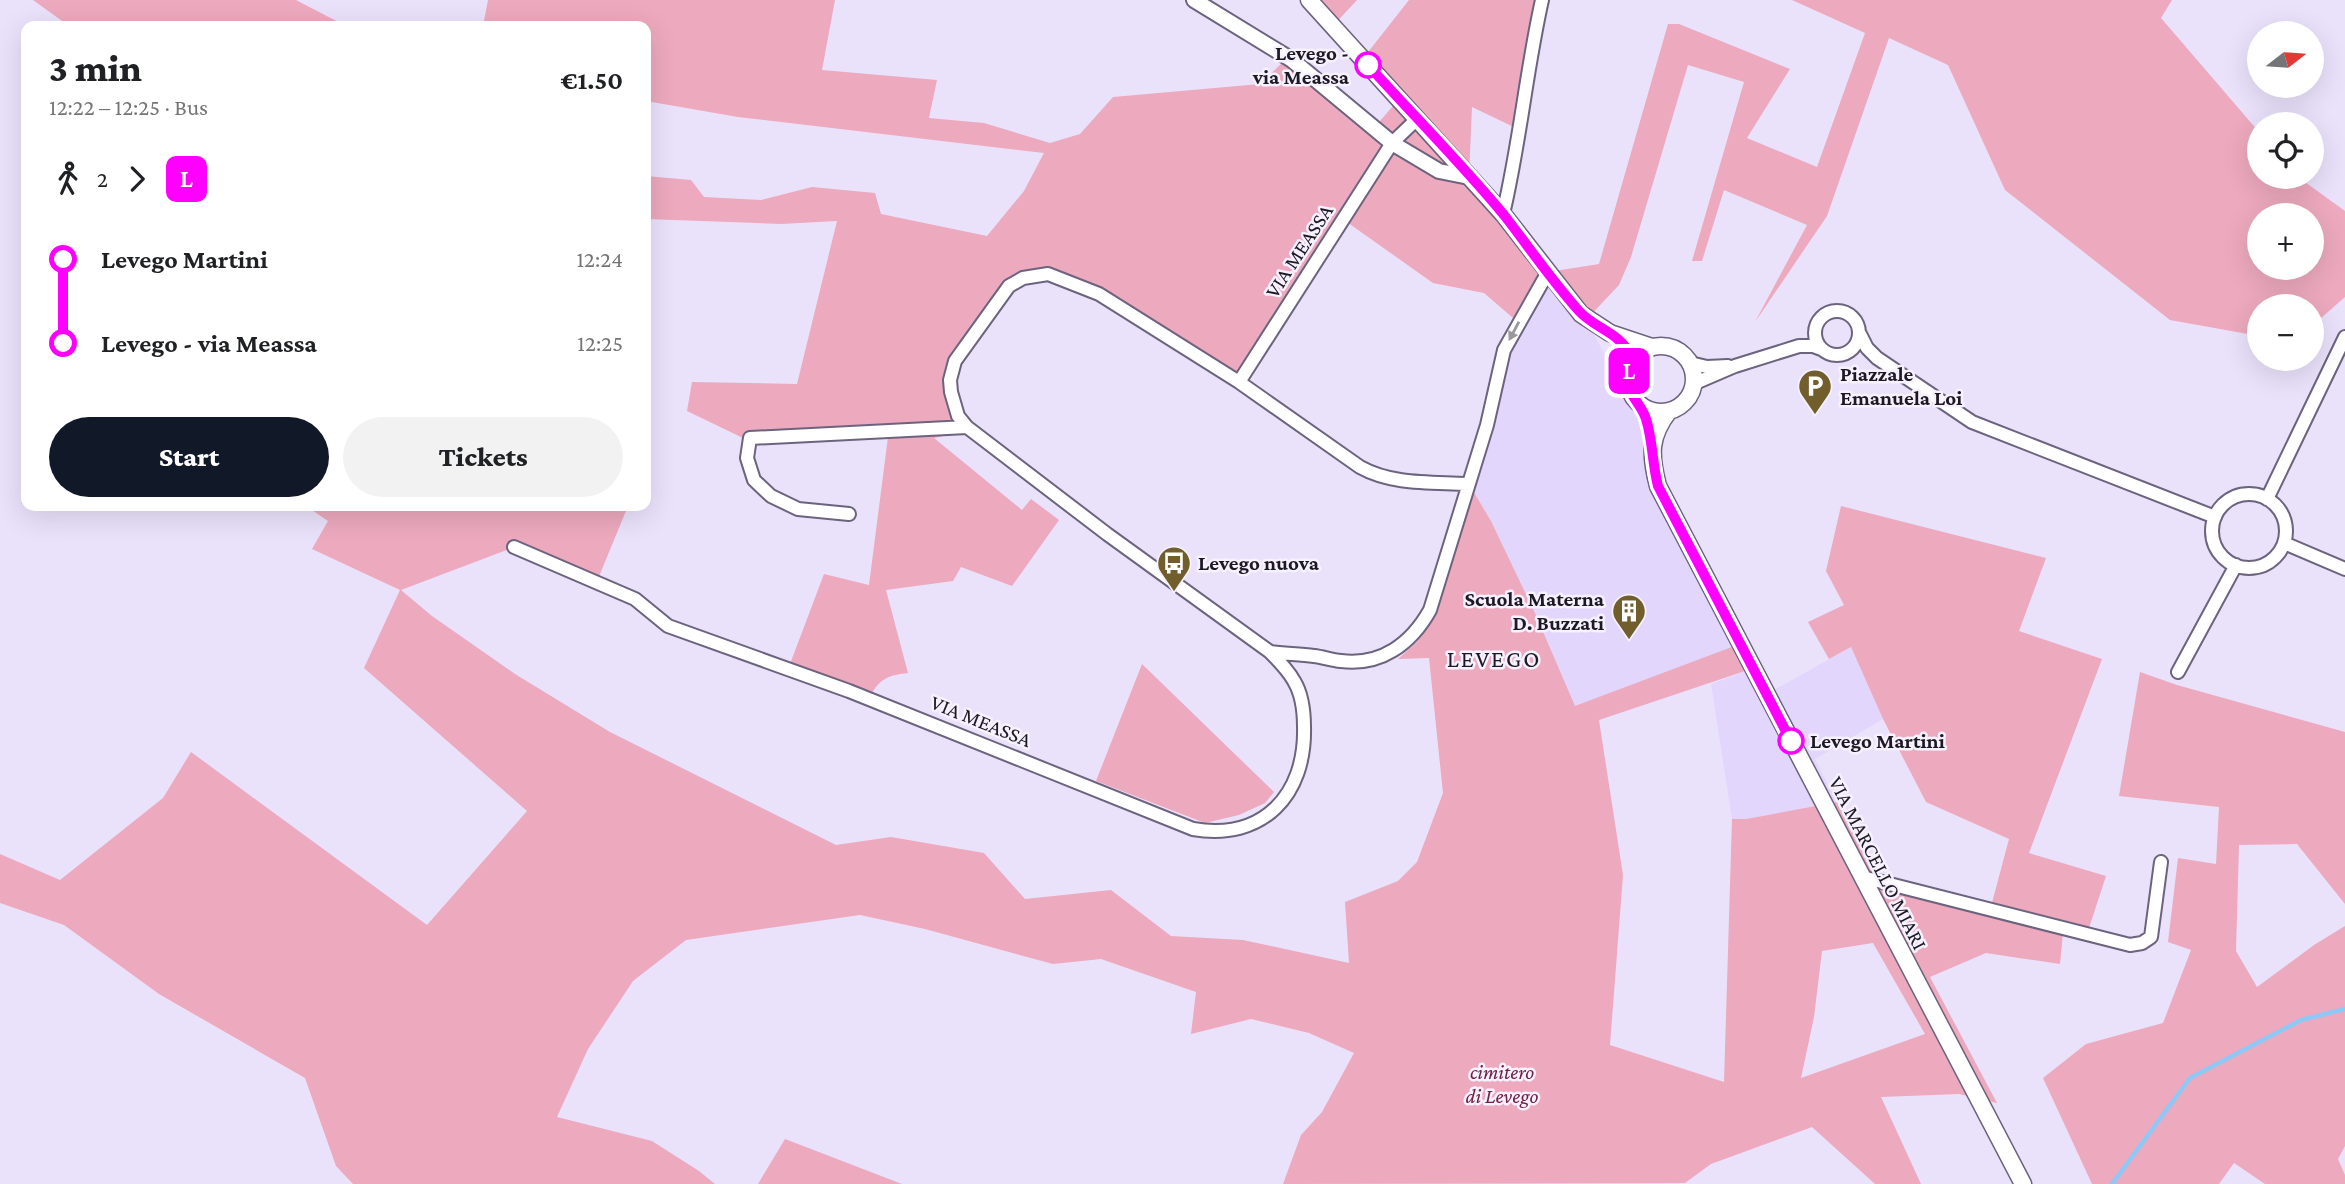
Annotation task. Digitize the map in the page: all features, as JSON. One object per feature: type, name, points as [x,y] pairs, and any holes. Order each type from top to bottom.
[{"type":"main road","points":[[1310,0],[1503,214],[1581,314],[1625,346],[1632,363]]},
{"type":"main road","points":[[1610,333],[1652,347],[1674,348],[1690,363],[1693,384],[1685,401],[1669,411],[1660,412],[1642,406]]},
{"type":"main road","points":[[1632,363],[1637,356],[1652,347]]},
{"type":"main road","name":"VIA MARCELLO MIARI","points":[[1632,363],[1628,382],[1630,391],[1642,406],[1653,444],[1652,457],[1658,486],[2023,1184]]},
{"type":"main road","points":[[1653,444],[1657,430],[1669,411]]},
{"type":"street","points":[[1194,0],[1292,60],[1392,143],[1438,171],[1469,177]]},
{"type":"street","points":[[1503,214],[1515,163],[1530,52],[1542,0]]},
{"type":"street","name":"VIA MEASSA","points":[[1239,382],[1392,143],[1417,119]]},
{"type":"street","name":"VIA MEASSA","points":[[1270,652],[1355,662],[1383,656],[1405,644],[1423,623],[1430,611],[1487,425],[1504,349],[1548,272]]},
{"type":"street","name":"VIA MEASSA","points":[[514,547],[635,599],[668,626],[849,691],[1193,829],[1209,832],[1239,828],[1268,816],[1289,794],[1296,781],[1304,749],[1303,714],[1296,683],[1270,652],[1107,534],[967,427],[958,416],[950,392],[955,361],[1009,286],[1023,278],[1040,274],[1054,275],[1099,294],[1239,382],[1374,475],[1417,482],[1467,484]]},
{"type":"street","points":[[1821,349],[1815,330],[1818,320],[1824,314],[1838,310],[1852,315],[1867,348],[1877,358],[1972,422],[2215,517]]},
{"type":"street","points":[[1799,346],[1815,330]]},
{"type":"street","points":[[1693,384],[1735,366],[1799,346],[1812,346],[1828,353],[1842,355],[1854,348],[1860,334]]},
{"type":"street","points":[[2267,499],[2345,337]]},
{"type":"street","points":[[1690,363],[1706,367],[1735,366]]},
{"type":"street","points":[[849,514],[798,509],[771,496],[754,480],[747,458],[750,438],[967,427]]},
{"type":"street","points":[[2244,494],[2267,499],[2278,507],[2284,518],[2284,544],[2278,554],[2270,562],[2248,568],[2226,560],[2218,551],[2213,528],[2215,517],[2222,506],[2232,498],[2244,494]]},
{"type":"street","points":[[2284,544],[2345,569]]},
{"type":"street","points":[[2178,672],[2236,565]]},
{"type":"street","points":[[1862,877],[2130,945],[2142,943],[2151,937],[2161,862]]},
{"type":"shaded area","points":[[1548,272],[1586,320],[1653,445],[1652,457],[1745,642],[1575,707],[1535,613],[1491,521],[1469,484],[1506,351]]},
{"type":"shaded area","points":[[1851,647],[1883,719],[1815,759],[1837,802],[1746,819],[1732,819],[1711,684],[1757,667],[1772,691]]},
{"type":"green space","points":[[33,0],[296,0],[336,21],[62,21]]},
{"type":"green space","points":[[488,0],[835,0],[822,70],[937,80],[929,118],[984,123],[1050,143],[1080,134],[1113,97],[1260,84],[1284,61],[1374,128],[1398,100],[1361,61],[1409,0],[1542,0],[1520,130],[1472,107],[1469,177],[1548,272],[1599,264],[1668,24],[1679,24],[1790,69],[1747,138],[1817,167],[1865,33],[1792,0],[2172,0],[2161,18],[2247,118],[2247,189],[2315,189],[2345,211],[2345,297],[2324,315],[2324,294],[2247,294],[2247,334],[2170,320],[2005,190],[1948,65],[1889,38],[1827,216],[1755,322],[1807,225],[1724,190],[1702,261],[1692,261],[1744,82],[1688,65],[1631,257],[1619,285],[1586,320],[1548,273],[1545,292],[1520,324],[1484,293],[1433,283],[1344,220],[1239,382],[1099,294],[1055,277],[1033,277],[1013,289],[960,364],[956,393],[961,412],[973,430],[934,438],[1022,510],[1031,499],[1059,520],[1012,586],[961,567],[953,581],[886,590],[908,673],[886,678],[871,695],[790,664],[824,574],[869,585],[888,437],[743,438],[687,411],[692,382],[797,384],[837,221],[781,224],[651,219],[651,176],[691,180],[704,197],[761,200],[812,187],[875,193],[881,214],[987,236],[1024,191],[1044,153],[738,117],[651,102],[651,21],[484,21]]},
{"type":"green space","points":[[1302,0],[1357,0],[1330,29]]},
{"type":"green space","name":"cimitero di Levego","points":[[1469,484],[1491,521],[1535,613],[1575,706],[1745,642],[1757,667],[1599,720],[1623,875],[1610,1045],[1724,1082],[1732,819],[1746,819],[1837,802],[1885,890],[1989,914],[2009,839],[1926,802],[1883,719],[1851,647],[1829,659],[1808,622],[1844,605],[1826,571],[1841,506],[2046,558],[2019,631],[2102,659],[2029,853],[2106,876],[2089,928],[2064,923],[2060,964],[1986,953],[1930,977],[1997,1103],[1959,1094],[1881,1097],[1921,1184],[1875,1184],[1812,1127],[1711,1164],[1685,1183],[1283,1184],[1301,1135],[1322,1112],[1354,1053],[1309,1033],[1251,1019],[1191,1034],[1196,992],[1101,959],[1053,964],[925,929],[860,915],[686,940],[633,981],[588,1049],[557,1117],[652,1141],[715,1184],[353,1184],[336,1166],[305,1078],[159,994],[64,925],[0,903],[0,854],[60,880],[163,798],[191,752],[427,925],[527,811],[364,668],[400,590],[312,549],[328,521],[313,511],[626,511],[598,579],[520,545],[401,590],[432,616],[515,674],[610,732],[836,845],[891,837],[984,853],[1025,899],[1111,890],[1171,936],[1243,940],[1349,963],[1345,902],[1398,881],[1417,862],[1443,793],[1429,658],[1398,659],[1418,641],[1432,621],[1442,593]],"holes":[[[1873,943],[1925,1034],[1801,1078],[1814,1017],[1822,951]]]},
{"type":"green space","points":[[1142,664],[1274,792],[1265,803],[1239,815],[1205,823],[1096,781]]},
{"type":"green space","points":[[2140,672],[2345,732],[2345,904],[2297,844],[2239,845],[2236,951],[2257,987],[2345,926],[2345,1146],[2338,1159],[2345,1175],[2345,1184],[2265,1184],[2234,1163],[2219,1184],[2092,1184],[2043,1078],[2086,1044],[2163,1023],[2191,950],[2168,942],[2178,858],[2216,864],[2219,807],[2119,796]]},
{"type":"green space","points":[[785,1139],[902,1184],[758,1184]]},
{"type":"waterway","points":[[2112,1184],[2190,1078],[2301,1020],[2345,1009]]},
{"type":"bus line","name":"L","points":[[1368,65],[1503,214],[1581,314],[1625,346],[1632,363],[1628,372],[1630,391],[1642,406],[1646,418],[1653,444],[1652,457],[1658,486],[1791,741]]},
{"type":"place","name":"Levego - via Meassa","points":[[1368,65]]},
{"type":"place","name":"Piazzale Emanuela Loi","points":[[1815,416]]},
{"type":"place","name":"Levego nuova","points":[[1174,593]]},
{"type":"place","name":"Scuola Materna D. Buzzati","points":[[1629,641]]},
{"type":"place","name":"Levego Martini","points":[[1791,741]]},
{"type":"district","name":"LEVEGO","points":[[1494,659]]}]
